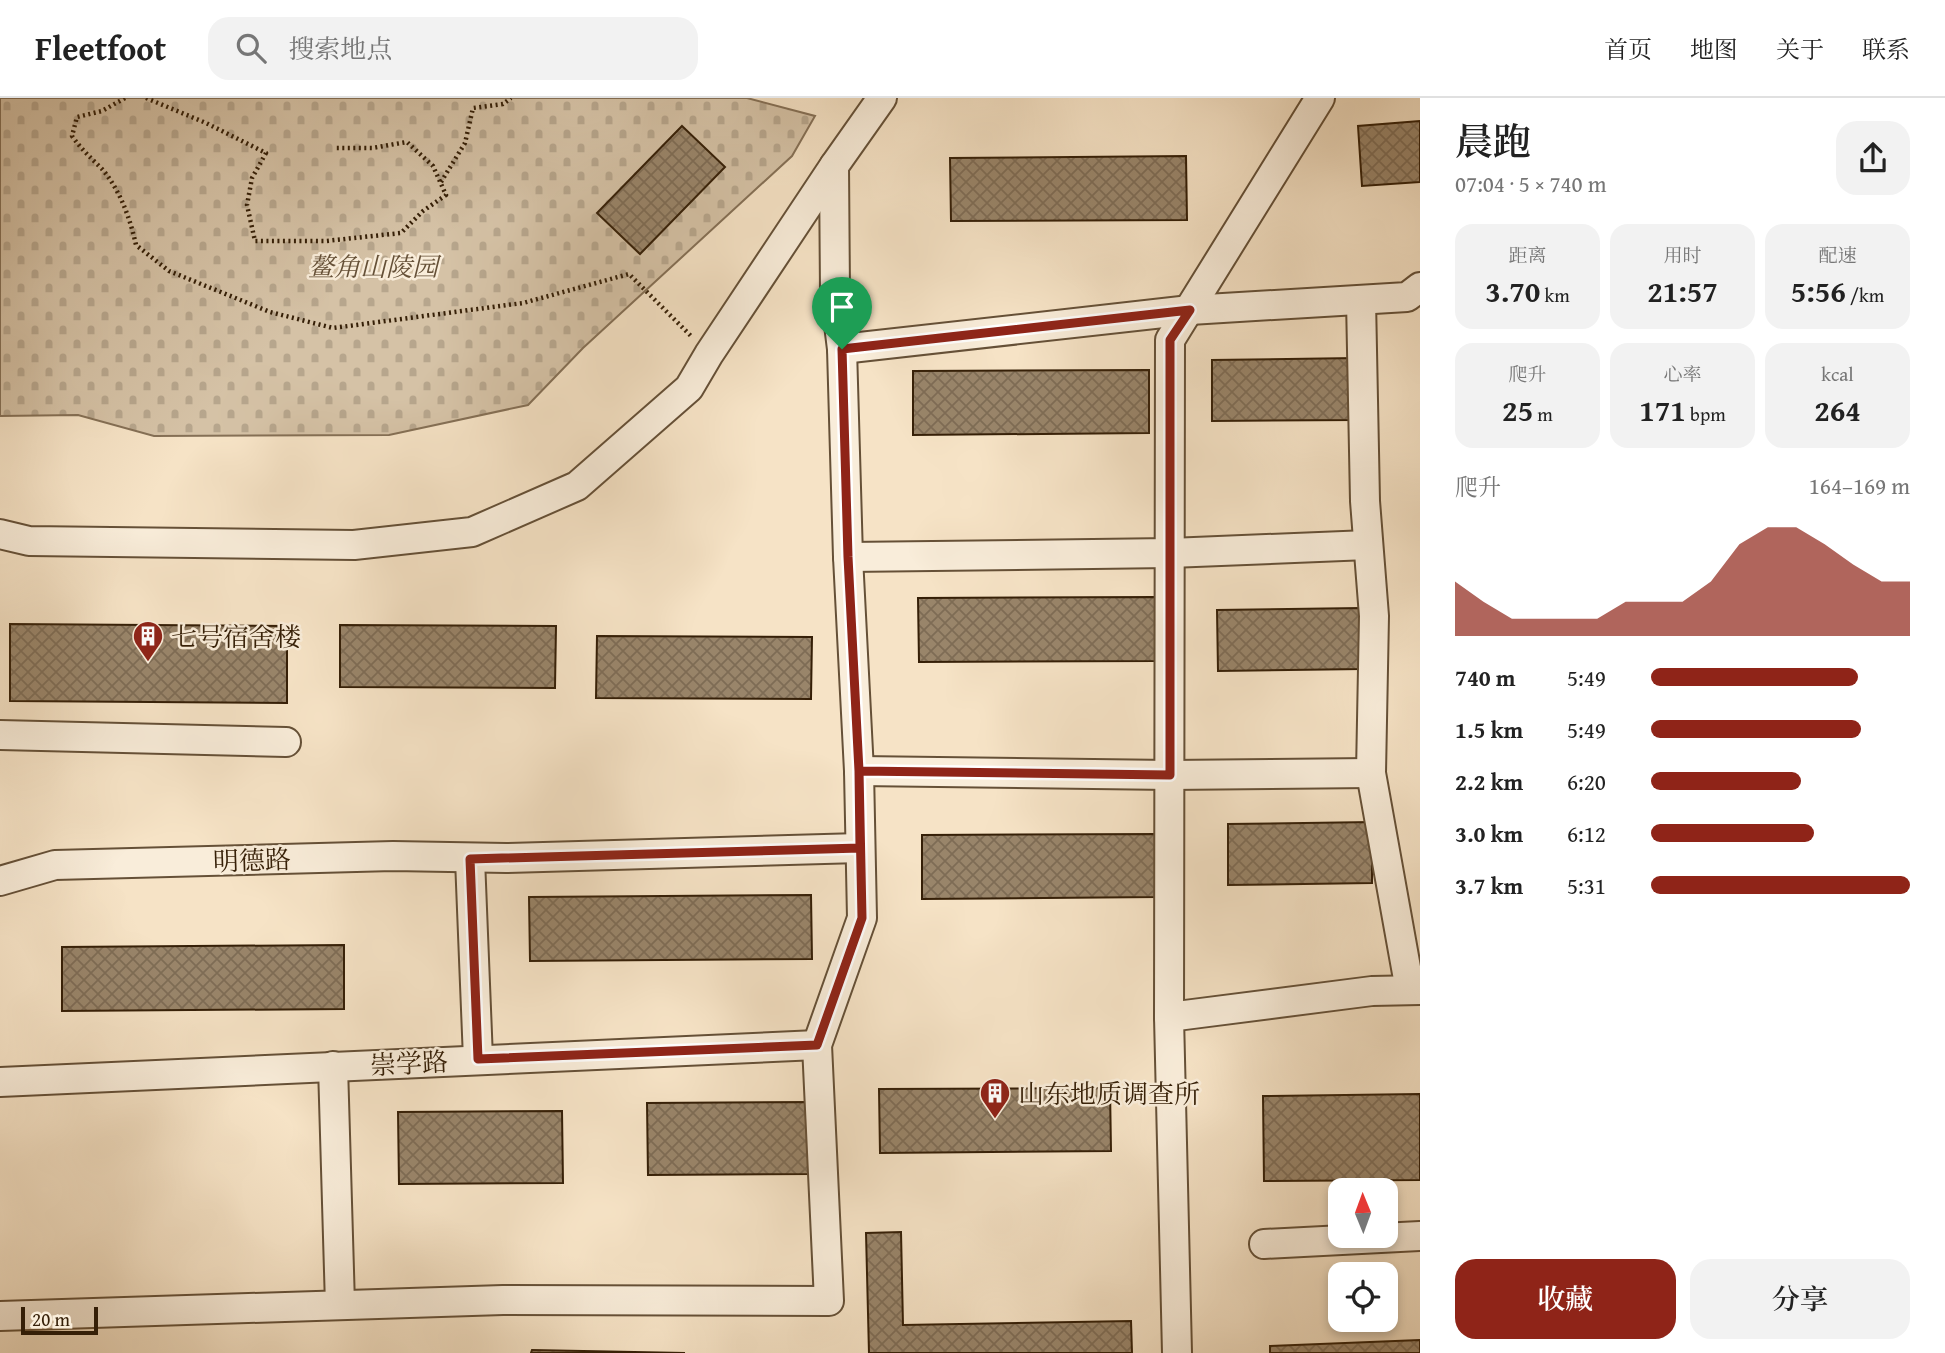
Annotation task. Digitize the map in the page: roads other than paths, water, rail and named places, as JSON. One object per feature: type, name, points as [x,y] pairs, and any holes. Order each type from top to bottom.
[{"type":"street","points":[[0,534],[29,541],[354,545],[472,532],[577,486],[689,388],[834,166],[882,98]]},
{"type":"street","points":[[1177,1353],[1170,1017],[1170,340],[1320,98]]},
{"type":"street","points":[[0,1316],[503,1300],[828,1301],[817,1045],[862,918],[859,771],[848,557],[842,349],[835,292],[834,166]]},
{"type":"street","points":[[842,349],[1190,310],[1407,297],[1420,288]]},
{"type":"street","points":[[1170,1017],[1372,991],[1415,990],[1371,773],[1374,616],[1365,501],[1361,300]]},
{"type":"street","points":[[848,557],[1170,553],[1368,545]]},
{"type":"street","points":[[0,734],[286,742]]},
{"type":"street","points":[[859,771],[1170,775],[1371,773]]},
{"type":"street","name":"明德路","points":[[0,881],[55,865],[393,856],[470,859],[860,848]]},
{"type":"street","points":[[470,859],[478,1059]]},
{"type":"street","name":"崇学路","points":[[0,1082],[817,1045]]},
{"type":"street","points":[[332,1066],[340,1305]]},
{"type":"street","points":[[1264,1244],[1420,1236]]},
{"type":"place","name":"七号宿舍楼","points":[[148,663]]},
{"type":"place","name":"山东地质调查所","points":[[995,1120]]},
{"type":"park label","name":"鳌角山陵园","points":[[373,266]]}]
